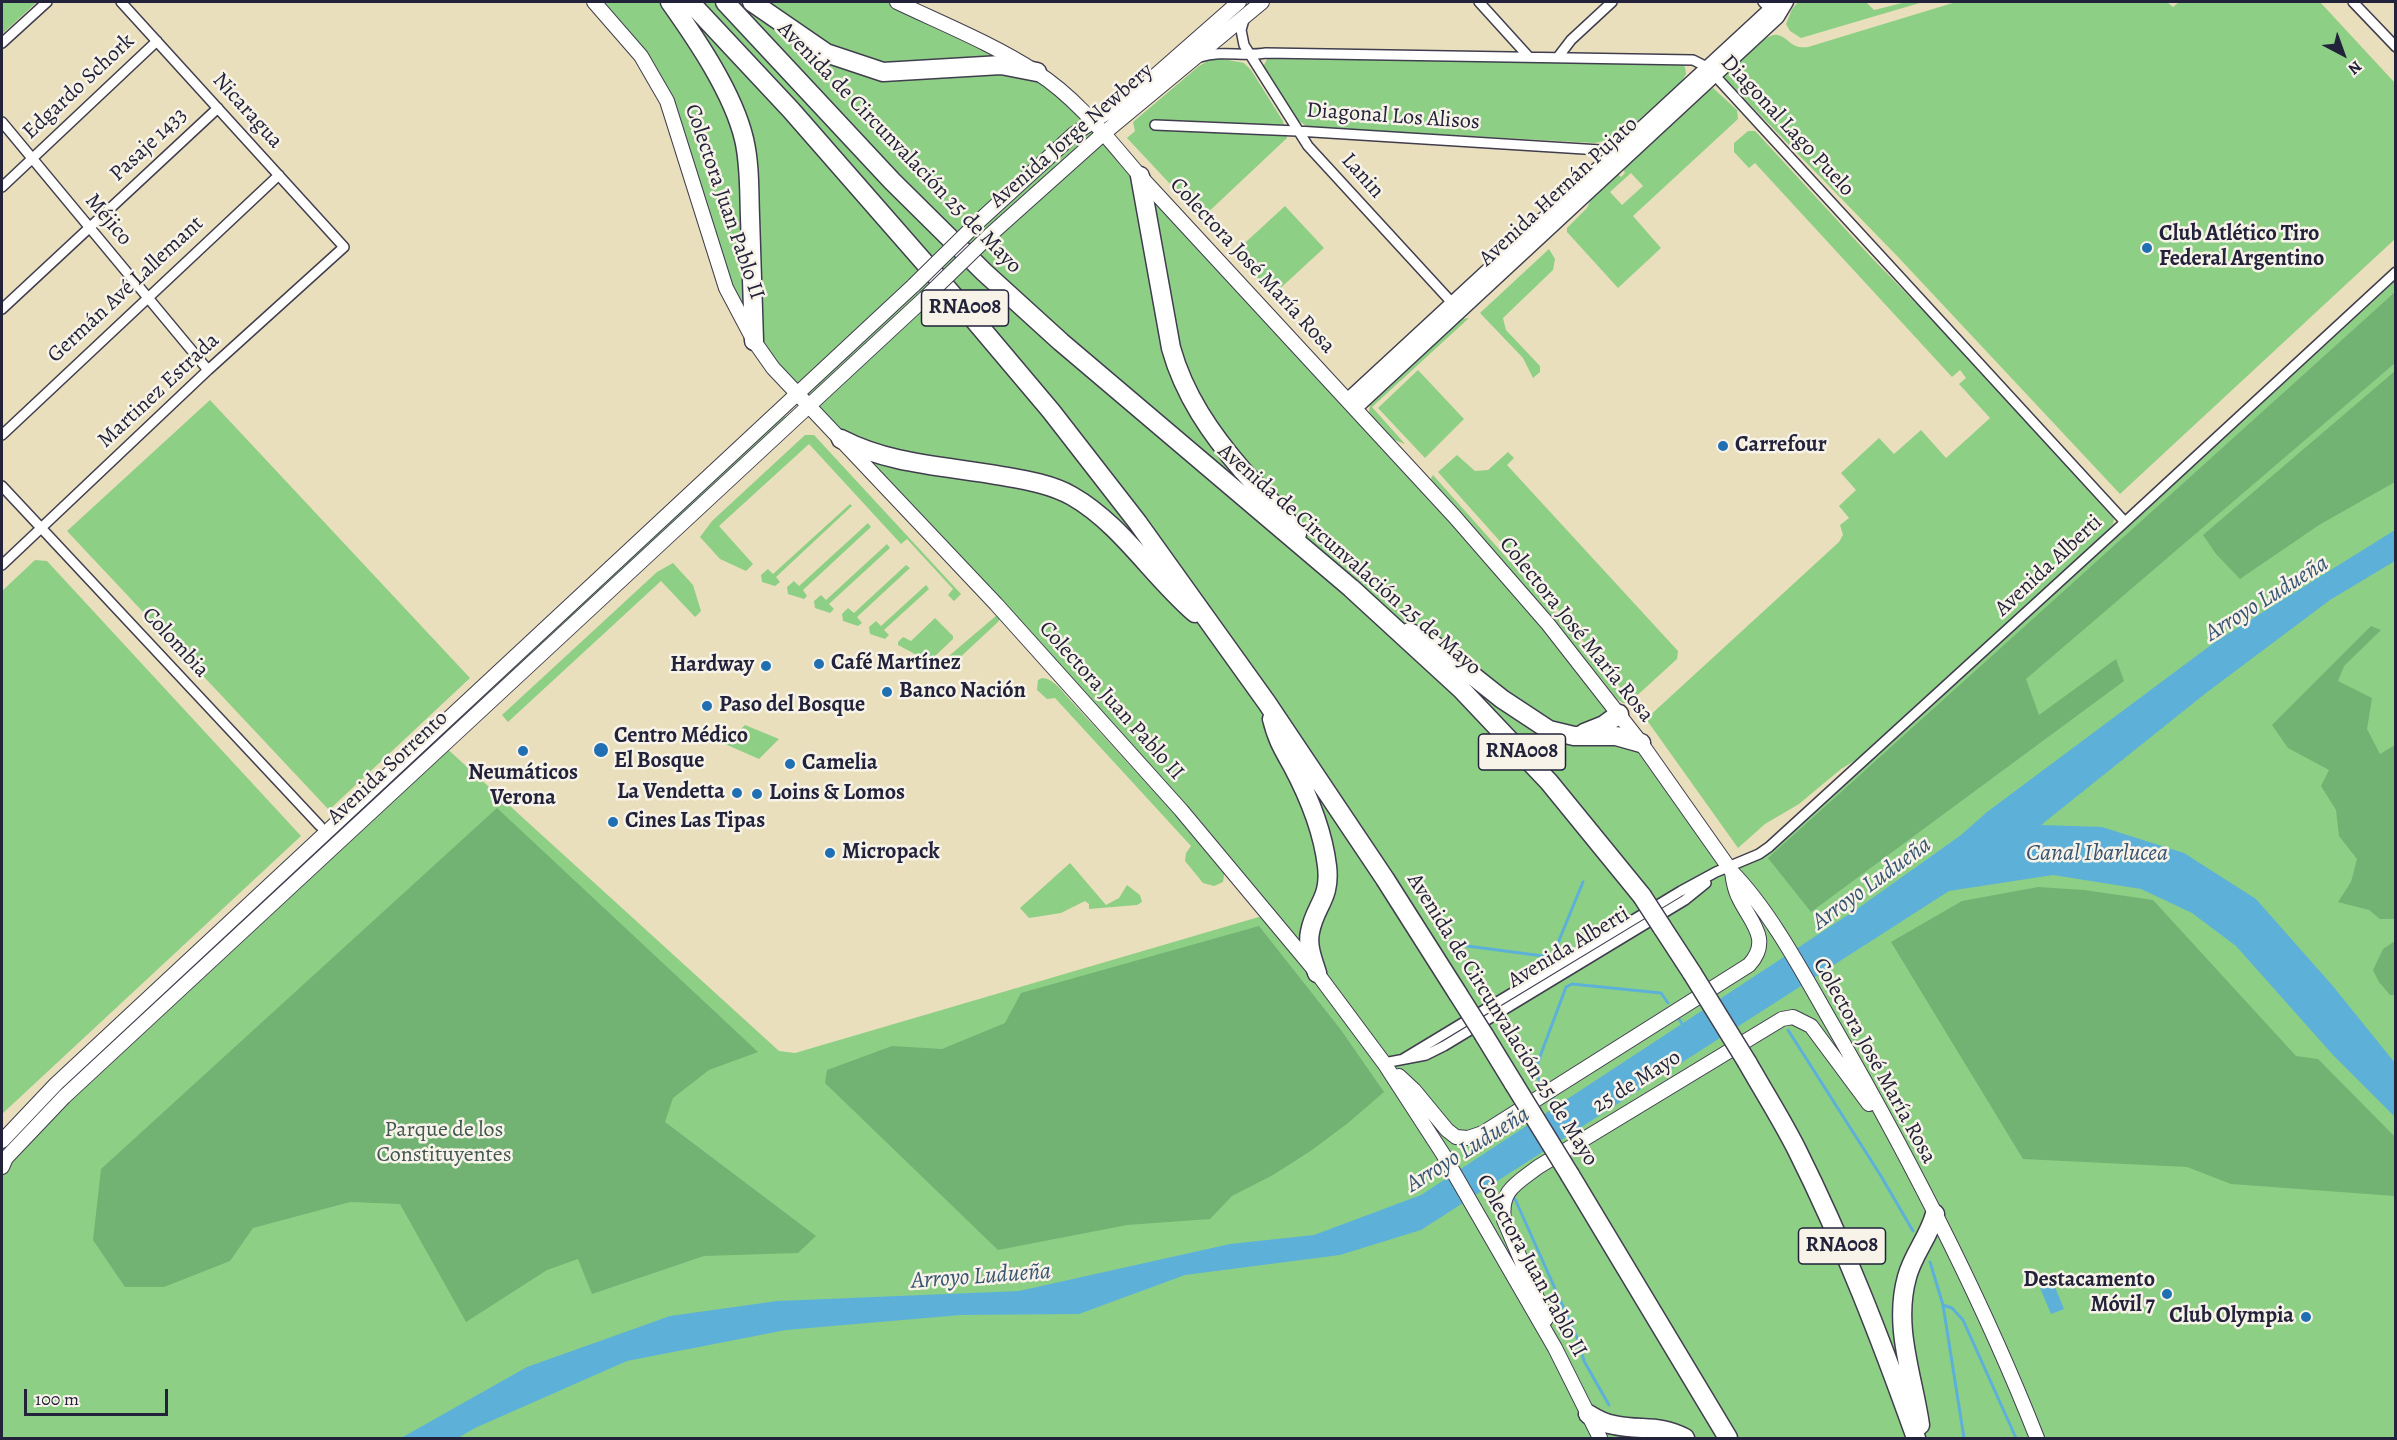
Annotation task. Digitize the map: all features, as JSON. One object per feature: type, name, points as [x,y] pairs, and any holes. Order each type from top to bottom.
[{"type":"highway","points":[[670,2],[692,33],[717,76],[744,139],[748,178],[754,341]]},
{"type":"highway","name":"Avenida de Circunvalación 25 de Mayo","points":[[690,2],[876,206],[1044,403],[1138,523],[1218,633],[1268,703],[1385,879],[1484,1035],[1728,1438]]},
{"type":"highway","name":"Avenida de Circunvalación 25 de Mayo","points":[[725,2],[942,233],[1061,342],[1389,621],[1508,737],[1556,790],[1642,896],[1748,1062],[1796,1148],[1835,1229],[1879,1334],[1916,1438]]},
{"type":"highway","points":[[752,2],[826,53],[883,72],[1001,65],[1037,72]]},
{"type":"highway","points":[[1140,176],[1171,348],[1178,372],[1202,417],[1220,443],[1283,513],[1310,553]]},
{"type":"highway","points":[[841,440],[872,454],[894,460],[1022,479],[1071,495],[1110,525],[1172,593],[1218,633]]},
{"type":"highway","points":[[1389,621],[1434,645],[1528,718],[1549,730],[1574,736],[1616,736],[1641,743]]},
{"type":"highway","points":[[1268,703],[1278,743],[1292,766],[1318,826],[1327,865],[1328,882],[1325,898],[1314,920],[1309,940],[1317,973]]},
{"type":"highway","points":[[1574,736],[1596,729],[1619,714]]},
{"type":"highway","points":[[1922,1438],[1904,1342],[1903,1301],[1911,1263],[1928,1235],[1935,1214]]},
{"type":"highway","points":[[1588,1414],[1612,1425],[1656,1427],[1684,1438]]},
{"type":"main road","name":"Colectora Juan Pablo II","points":[[594,2],[641,56],[667,101],[726,288],[754,341],[774,368],[996,604],[1182,810],[1317,973],[1384,1063],[1443,1154],[1555,1348],[1600,1438]]},
{"type":"main road","name":"Colectora José María Rosa","points":[[897,2],[964,33],[1037,72],[1092,121],[1454,516],[1548,624],[1641,743],[1726,870],[1748,889],[1815,995],[1899,1144],[1935,1214],[1993,1334],[2037,1438]]},
{"type":"main road","name":"Avenida Jorge Newbery","points":[[797,393],[1074,134],[1131,97],[1239,2]]},
{"type":"main road","name":"Avenida Jorge Newbery","points":[[809,405],[990,235],[1104,133],[1262,2]]},
{"type":"main road","name":"Avenida Sorrento","points":[[2,1141],[56,1084],[797,393]]},
{"type":"main road","name":"Avenida Sorrento","points":[[2,1167],[13,1150],[64,1097],[809,405]]},
{"type":"main road","name":"25 de Mayo","points":[[1384,1063],[1414,1090],[1447,1130],[1456,1137],[1468,1138],[1483,1132],[1749,965],[1757,957],[1760,947],[1758,934],[1726,870]]},
{"type":"main road","name":"25 de Mayo","points":[[1555,1348],[1530,1277],[1504,1220],[1502,1205],[1506,1196],[1514,1185],[1538,1167],[1769,1025],[1793,1017],[1811,1026],[1899,1144]]},
{"type":"street","points":[[2,43],[47,2]]},
{"type":"street","name":"Nicaragua","points":[[121,2],[344,247]]},
{"type":"street","points":[[1479,2],[1528,56]]},
{"type":"street","points":[[1558,57],[1571,40],[1612,2]]},
{"type":"street","name":"Avenida Hernán Pujato","points":[[1351,405],[1711,71],[1770,9],[1785,2]]},
{"type":"street","points":[[2353,2],[2396,47]]},
{"type":"street","points":[[1245,16],[1242,37],[1250,55]]},
{"type":"street","name":"Edgardo Schork","points":[[2,187],[157,41]]},
{"type":"street","name":"Diagonal Lago Puelo","points":[[1196,58],[1225,51],[1250,55],[1266,53],[1693,60],[1711,71],[2125,522]]},
{"type":"street","name":"Lanin","points":[[1250,55],[1297,130],[1456,308]]},
{"type":"street","name":"Pasaje 1433","points":[[2,309],[218,108]]},
{"type":"street","name":"Méjico","points":[[2,122],[208,370]]},
{"type":"street","name":"Diagonal Los Alisos","points":[[1155,125],[1297,130],[1620,156]]},
{"type":"street","name":"Germán Avé Lallemant","points":[[2,435],[146,297],[279,175]]},
{"type":"street","name":"Martinez Estrada","points":[[2,565],[208,370],[344,247]]},
{"type":"street","name":"Avenida Alberti","points":[[1384,1063],[1426,1055],[1444,1046],[1685,900],[1726,870],[1759,854],[1802,819],[2396,272]]},
{"type":"street","name":"Colombia","points":[[2,486],[320,826]]},
{"type":"green space","points":[[2,2],[37,2],[2,34]]},
{"type":"green space","name":"Parque de los Constituyentes","points":[[594,2],[897,2],[1064,94],[1548,624],[1729,867],[1759,854],[2395,272],[2395,1438],[2,1438],[2,1167],[6,1158],[443,745],[779,1051],[795,1053],[1269,914],[773,368],[726,288],[667,101]]},
{"type":"green space","points":[[1798,2],[1866,2],[1874,10],[1906,2],[1923,2],[1801,38],[1790,31],[1786,24],[1792,9]]},
{"type":"green space","name":"Club Atlético Tiro Federal Argentino","points":[[1956,2],[2167,2],[2173,7],[2179,2],[2320,2],[2395,83],[2395,239],[2120,494],[1899,258],[1726,80],[1724,74],[1758,43],[1773,35],[1778,35],[1798,47],[1808,47]]},
{"type":"green space","points":[[1218,58],[1244,63],[1251,70],[1283,121],[1287,138],[1202,218],[1127,138],[1135,131],[1133,122],[1199,66]]},
{"type":"green space","points":[[1267,59],[1680,63],[1685,67],[1686,74],[1682,81],[1620,137],[1595,143],[1308,127],[1294,118],[1263,67]]},
{"type":"green space","points":[[1713,88],[1737,110],[1738,119],[1633,216],[1661,248],[1618,288],[1567,232],[1567,228],[1587,208],[1591,199],[1618,174],[1621,177],[1625,173],[1623,169]],"holes":[[[1631,173],[1643,186],[1622,205],[1610,192]]]},
{"type":"green space","points":[[1748,131],[1755,131],[1758,134],[1871,257],[1972,361],[2114,519],[2113,524],[2097,542],[1864,755],[1841,769],[1799,804],[1765,824],[1738,848],[1646,719],[1839,542],[1843,535],[1840,525],[1849,518],[1839,506],[1856,490],[1841,473],[1879,438],[1894,454],[1921,430],[1946,458],[1990,418],[1959,384],[1966,378],[1960,370],[1952,377],[1755,163],[1749,168],[1734,152],[1734,143]]},
{"type":"green space","points":[[1285,206],[1324,248],[1273,295],[1234,253]]},
{"type":"green space","points":[[1549,249],[1555,259],[1553,270],[1503,318],[1506,330],[1540,366],[1540,372],[1533,378],[1523,358],[1480,313]]},
{"type":"green space","points":[[2395,292],[2395,363],[2026,679],[2039,715],[2116,659],[2124,681],[1811,912],[1768,858]]},
{"type":"green space","points":[[1469,318],[1372,407],[1405,444],[1392,439],[1369,414],[1370,403],[1461,319]]},
{"type":"green space","points":[[1418,370],[1464,419],[1425,458],[1378,408]]},
{"type":"green space","points":[[2395,371],[2395,482],[2319,525],[2240,579],[2216,554],[2203,535]]},
{"type":"green space","points":[[210,400],[470,678],[329,810],[67,531]]},
{"type":"green space","points":[[783,414],[786,417],[48,1104],[2,1153],[2,1146],[32,1115]]},
{"type":"green space","points":[[805,435],[814,435],[961,594],[954,601],[948,595],[953,589],[907,539],[901,544],[809,444],[719,526],[753,564],[746,571],[720,559],[700,537],[712,521]]},
{"type":"green space","points":[[1508,452],[1514,458],[1507,465],[1678,651],[1677,659],[1631,701],[1531,576],[1438,472],[1457,455],[1475,471],[1488,470]]},
{"type":"green space","points":[[1433,475],[1555,612],[1628,703],[1617,699],[1551,616],[1430,480]]},
{"type":"green space","points":[[850,504],[852,506],[776,577],[780,582],[775,586],[762,582],[761,575],[768,569],[773,574]]},
{"type":"green space","points":[[868,523],[871,527],[803,590],[807,596],[804,599],[788,594],[787,587],[794,581],[799,586]]},
{"type":"green space","points":[[887,544],[890,548],[829,604],[834,609],[830,613],[815,608],[814,601],[821,595],[826,600]]},
{"type":"green space","points":[[35,560],[47,561],[301,836],[2,1114],[2,591]]},
{"type":"green space","points":[[673,563],[693,585],[701,611],[695,617],[661,581],[508,722],[502,715],[657,572]]},
{"type":"green space","points":[[906,565],[910,568],[857,617],[862,623],[858,626],[843,621],[842,614],[848,608],[854,613]]},
{"type":"green space","points":[[926,585],[929,589],[884,630],[889,635],[885,639],[870,634],[869,627],[876,621],[881,626]]},
{"type":"green space","points":[[997,615],[1000,619],[998,622],[955,662],[951,662],[950,655]]},
{"type":"green space","points":[[935,618],[953,636],[953,639],[931,660],[926,660],[898,645],[903,637],[911,641]]},
{"type":"green space","points":[[2371,626],[2381,630],[2344,666],[2338,681],[2372,698],[2367,729],[2380,754],[2395,745],[2395,919],[2380,919],[2369,910],[2338,902],[2351,882],[2357,859],[2339,836],[2336,810],[2321,786],[2329,770],[2288,748],[2272,725]]},
{"type":"green space","points":[[1042,678],[1051,681],[1059,688],[1225,869],[1223,882],[1214,886],[1203,883],[1185,861],[1186,853],[1191,846],[1055,698],[1047,699],[1037,690],[1038,680]]},
{"type":"green space","points":[[745,725],[779,739],[759,759],[725,744]]},
{"type":"green space","name":"Parque de los Constituyentes","points":[[497,808],[758,1052],[709,1070],[673,1098],[665,1122],[816,1236],[798,1253],[704,1256],[592,1294],[578,1259],[547,1270],[466,1322],[400,1204],[350,1202],[253,1228],[230,1261],[164,1287],[125,1287],[93,1240],[101,1169]]},
{"type":"green space","points":[[1070,863],[1106,905],[1119,898],[1127,885],[1140,895],[1142,902],[1137,905],[1089,909],[1089,904],[1085,901],[1061,913],[1029,918],[1020,908]]},
{"type":"green space","points":[[2038,887],[2084,890],[2153,900],[2296,1056],[2318,1059],[2395,1137],[2395,1196],[2231,1184],[2187,1167],[2023,1159],[1891,942],[1962,901]]},
{"type":"green space","points":[[1259,926],[1341,1030],[1384,1092],[1312,1150],[1273,1175],[1232,1196],[1210,1219],[1127,1225],[998,1250],[825,1083],[827,1070],[892,1046],[942,1049],[1005,1023],[1021,993]]},
{"type":"green space","points":[[2395,941],[2395,995],[2390,995],[2373,970],[2383,949]]},
{"type":"water","name":"Arroyo Ludueña","points":[[2395,530],[2395,561],[2330,600],[2206,693],[2041,825],[2102,827],[2184,853],[2256,899],[2332,985],[2395,1063],[2395,1117],[2333,1055],[2236,946],[2192,913],[2141,889],[2053,875],[1949,891],[1421,1230],[1340,1255],[1185,1275],[1079,1314],[961,1315],[786,1330],[627,1361],[475,1428],[458,1438],[401,1438],[527,1367],[670,1316],[777,1301],[1019,1291],[1230,1244],[1314,1235],[1421,1195],[1857,909],[1961,835],[1987,812],[2215,642]]},
{"type":"water","points":[[2053,1282],[2064,1309],[2051,1314],[2040,1288]]},
{"type":"waterway","points":[[1551,957],[1583,882]]},
{"type":"waterway","points":[[1467,946],[1551,957]]},
{"type":"waterway","points":[[1539,1080],[1535,1070],[1566,987],[1572,984],[1661,993],[1668,1003]]},
{"type":"waterway","points":[[1679,1019],[1685,1028]]},
{"type":"waterway","points":[[1788,1030],[1881,1176],[1913,1231]]},
{"type":"waterway","points":[[1552,1099],[1558,1108]]},
{"type":"waterway","points":[[1515,1199],[1578,1340],[1584,1361],[1609,1405]]},
{"type":"waterway","points":[[1930,1262],[1943,1305],[1964,1438]]},
{"type":"waterway","points":[[1943,1305],[1952,1308],[1963,1320],[2016,1438]]},
{"type":"place","name":"Club Atlético Tiro Federal Argentino","points":[[2147,248]]},
{"type":"place","name":"Carrefour","points":[[1723,446]]},
{"type":"place","name":"Café Martínez","points":[[819,664]]},
{"type":"place","name":"Hardway","points":[[766,666]]},
{"type":"place","name":"Banco Nación","points":[[887,692]]},
{"type":"place","name":"Paso del Bosque","points":[[707,706]]},
{"type":"place","name":"Centro Médico El Bosque","points":[[601,750]]},
{"type":"place","name":"Neumáticos Verona","points":[[523,751]]},
{"type":"place","name":"Camelia","points":[[790,764]]},
{"type":"place","name":"La Vendetta","points":[[737,793]]},
{"type":"place","name":"Loins & Lomos","points":[[757,794]]},
{"type":"place","name":"Cines Las Tipas","points":[[613,822]]},
{"type":"place","name":"Micropack","points":[[830,853]]},
{"type":"place","name":"Destacamento Móvil 7","points":[[2167,1294]]},
{"type":"place","name":"Club Olympia","points":[[2306,1317]]},
{"type":"water label","name":"Canal Ibarlucea","points":[[2097,854]]}]
